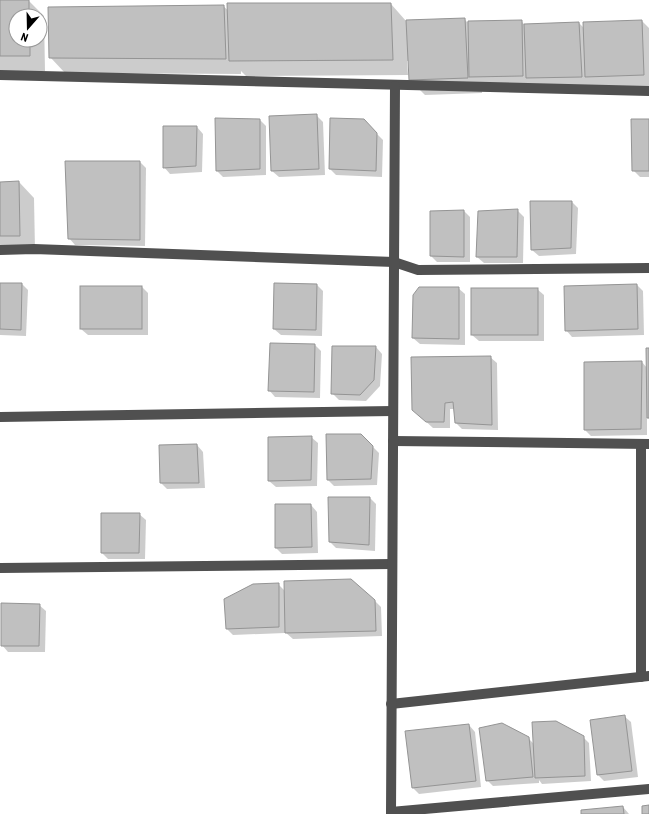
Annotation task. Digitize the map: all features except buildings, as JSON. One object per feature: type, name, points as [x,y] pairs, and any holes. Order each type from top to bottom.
[{"type":"street","points":[[0,75],[649,91]]},
{"type":"street","points":[[395,86],[392,704],[390,813],[649,789]]},
{"type":"street","points":[[0,250],[34,249],[394,262],[418,270],[649,268]]},
{"type":"street","points":[[0,417],[393,411]]},
{"type":"street","points":[[392,704],[645,676],[645,444],[393,441]]},
{"type":"street","points":[[0,568],[392,564]]}]
